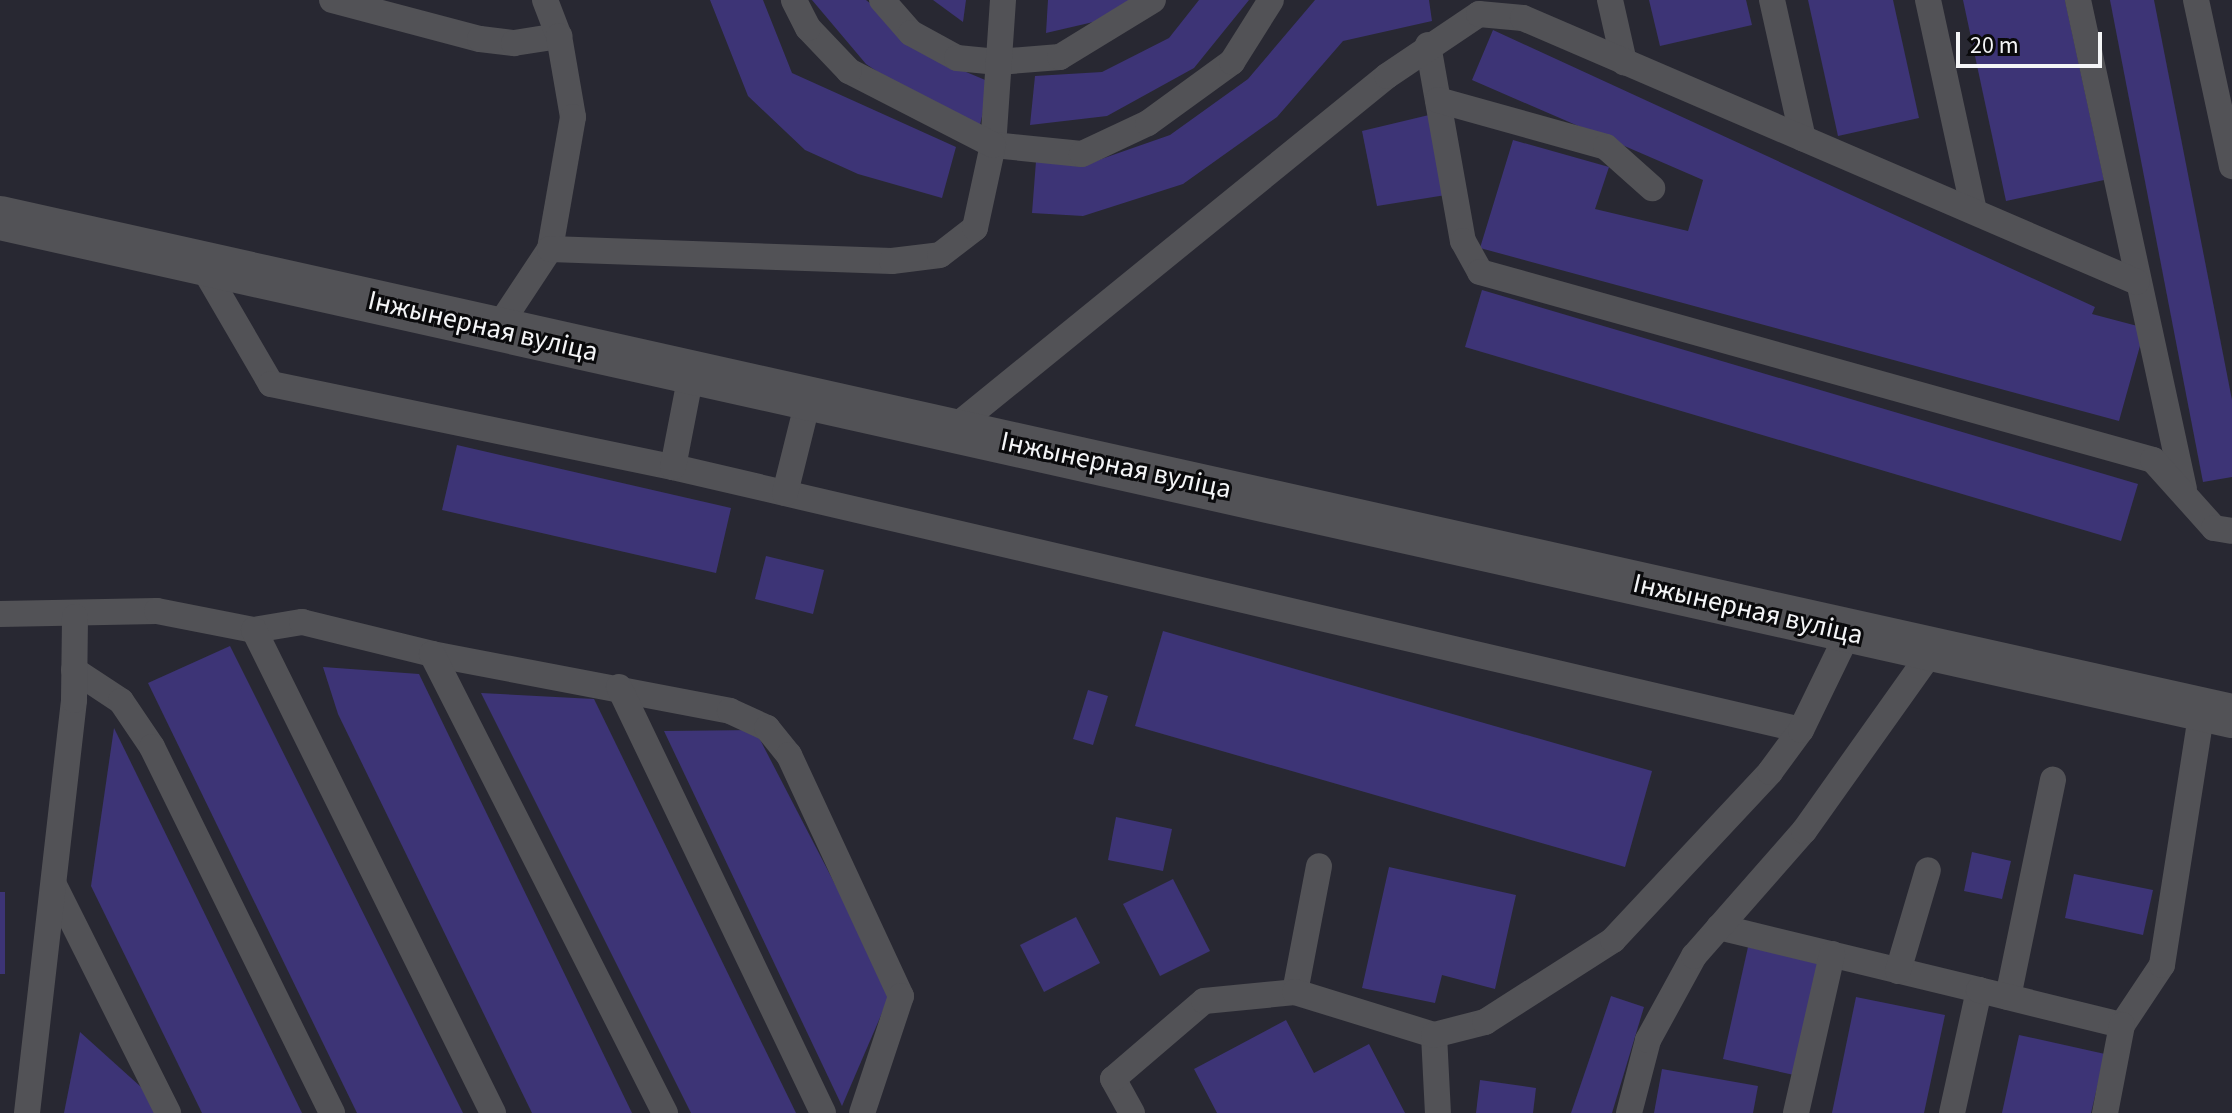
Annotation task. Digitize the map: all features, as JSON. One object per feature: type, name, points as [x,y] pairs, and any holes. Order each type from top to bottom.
[{"type":"street","name":"Інжынерная вуліца","points":[[0,218],[808,401],[1113,461],[1848,633],[2217,713]]},
{"type":"lane","points":[[332,0],[480,39],[514,43],[559,36]]},
{"type":"lane","points":[[497,329],[550,249],[573,117],[559,36],[545,0]]},
{"type":"lane","points":[[794,0],[808,28],[849,71],[993,145],[1082,154],[1148,123],[1232,62],[1271,0]]},
{"type":"lane","points":[[882,0],[911,33],[957,58],[998,62],[1060,57],[1153,0]]},
{"type":"lane","points":[[550,249],[892,261],[940,255],[975,228],[993,145],[1003,0]]},
{"type":"lane","points":[[1610,0],[1624,62]]},
{"type":"lane","points":[[1772,0],[1803,139]]},
{"type":"lane","points":[[1928,0],[1974,211]]},
{"type":"lane","points":[[2078,0],[2184,489]]},
{"type":"lane","points":[[2196,0],[2232,166]]},
{"type":"lane","points":[[950,431],[1428,45],[1459,12],[1523,18],[2137,282]]},
{"type":"lane","points":[[1428,45],[1463,241],[1480,272],[2153,460],[2184,489],[2214,528],[2232,531]]},
{"type":"lane","points":[[1438,100],[1606,147],[1652,188]]},
{"type":"lane","points":[[200,262],[271,384],[673,467],[1801,730]]},
{"type":"lane","points":[[673,467],[691,374]]},
{"type":"lane","points":[[785,493],[808,401]]},
{"type":"lane","points":[[0,614],[75,617],[157,611],[254,630],[302,622],[432,654],[619,687],[730,711],[767,728],[789,755],[901,996],[862,1113]]},
{"type":"lane","points":[[27,1113],[54,885],[74,670],[75,617]]},
{"type":"lane","points":[[254,630],[493,1113]]},
{"type":"lane","points":[[1132,1113],[1113,1079],[1204,1001],[1295,992],[1434,1035],[1485,1022],[1613,940],[1770,772],[1801,730],[1848,633]]},
{"type":"lane","points":[[1629,1113],[1648,1040],[1694,956],[1804,831],[1932,651]]},
{"type":"lane","points":[[432,654],[665,1113]]},
{"type":"lane","points":[[74,670],[121,701],[152,747],[332,1113]]},
{"type":"lane","points":[[619,687],[823,1113]]},
{"type":"lane","points":[[2105,1113],[2122,1025],[2162,965],[2217,713]]},
{"type":"lane","points":[[2008,997],[2053,780]]},
{"type":"lane","points":[[1295,992],[1319,866]]},
{"type":"lane","points":[[1898,971],[1928,870]]},
{"type":"lane","points":[[54,885],[168,1113]]},
{"type":"lane","points":[[1719,927],[2122,1025]]},
{"type":"lane","points":[[1796,1113],[1832,954]]},
{"type":"lane","points":[[1952,1113],[1979,990]]},
{"type":"lane","points":[[1434,1035],[1438,1113]]},
{"type":"shaded area","points":[[0,0],[2232,0],[2232,1113],[0,1113]]},
{"type":"building","points":[[710,0],[763,0],[792,73],[956,147],[942,198],[858,174],[805,150],[748,96]]},
{"type":"building","points":[[812,0],[866,0],[947,64],[990,82],[980,125],[921,101],[866,64]]},
{"type":"building","points":[[933,0],[966,0],[963,22]]},
{"type":"building","points":[[1048,0],[1131,0],[1102,20],[1046,33]]},
{"type":"building","points":[[1199,0],[1249,0],[1194,68],[1107,116],[1030,125],[1035,76],[1102,72],[1169,38]]},
{"type":"building","points":[[1315,0],[1429,0],[1432,21],[1343,41],[1277,117],[1183,184],[1083,216],[1032,213],[1036,161],[1087,164],[1170,135],[1248,79]]},
{"type":"building","points":[[1649,0],[1746,0],[1752,25],[1660,46]]},
{"type":"building","points":[[1808,0],[1893,0],[1919,118],[1838,136]]},
{"type":"building","points":[[1963,0],[2065,0],[2104,180],[2006,201]]},
{"type":"building","points":[[2110,0],[2154,0],[2232,400],[2232,477],[2203,482]]},
{"type":"building","points":[[1493,30],[2095,307],[2092,314],[2145,328],[2119,421],[1480,248],[1513,140],[1609,167],[1595,209],[1688,231],[1703,180],[1472,80]]},
{"type":"building","points":[[1429,115],[1446,195],[1377,206],[1362,131]]},
{"type":"building","points":[[1482,290],[2138,484],[2121,541],[1465,347]]},
{"type":"building","points":[[457,445],[731,508],[716,573],[442,510]]},
{"type":"building","points":[[766,556],[824,570],[813,614],[755,599]]},
{"type":"building","points":[[1163,631],[1652,771],[1625,867],[1135,726]]},
{"type":"building","points":[[230,646],[463,1113],[357,1113],[148,683]]},
{"type":"building","points":[[323,667],[419,674],[632,1113],[532,1113],[338,714]]},
{"type":"building","points":[[1088,690],[1108,696],[1093,745],[1073,739]]},
{"type":"building","points":[[481,693],[594,699],[796,1113],[691,1113]]},
{"type":"building","points":[[114,728],[302,1113],[202,1113],[91,886]]},
{"type":"building","points":[[755,730],[891,992],[842,1106],[664,731]]},
{"type":"building","points":[[1116,817],[1172,829],[1163,871],[1108,860]]},
{"type":"building","points":[[1972,852],[2011,861],[2002,899],[1964,891]]},
{"type":"building","points":[[1389,867],[1516,895],[1495,989],[1442,975],[1435,1003],[1362,988]]},
{"type":"building","points":[[2074,874],[2153,890],[2143,935],[2065,918]]},
{"type":"building","points":[[1173,879],[1210,951],[1160,976],[1123,904]]},
{"type":"building","points":[[0,892],[5,892],[5,974],[0,974]]},
{"type":"building","points":[[1076,917],[1100,963],[1044,992],[1020,945]]},
{"type":"building","points":[[1748,947],[1819,963],[1794,1075],[1723,1059]]},
{"type":"building","points":[[1611,996],[1644,1007],[1612,1113],[1571,1113]]},
{"type":"building","points":[[1856,997],[1945,1015],[1924,1113],[1832,1113]]},
{"type":"building","points":[[1286,1020],[1314,1073],[1369,1044],[1405,1113],[1217,1113],[1194,1069]]},
{"type":"building","points":[[80,1032],[151,1096],[159,1113],[64,1113]]},
{"type":"building","points":[[2019,1035],[2105,1054],[2091,1113],[2002,1113]]},
{"type":"building","points":[[1662,1069],[1758,1086],[1753,1113],[1654,1113]]},
{"type":"building","points":[[1480,1080],[1536,1088],[1533,1113],[1476,1113]]}]
